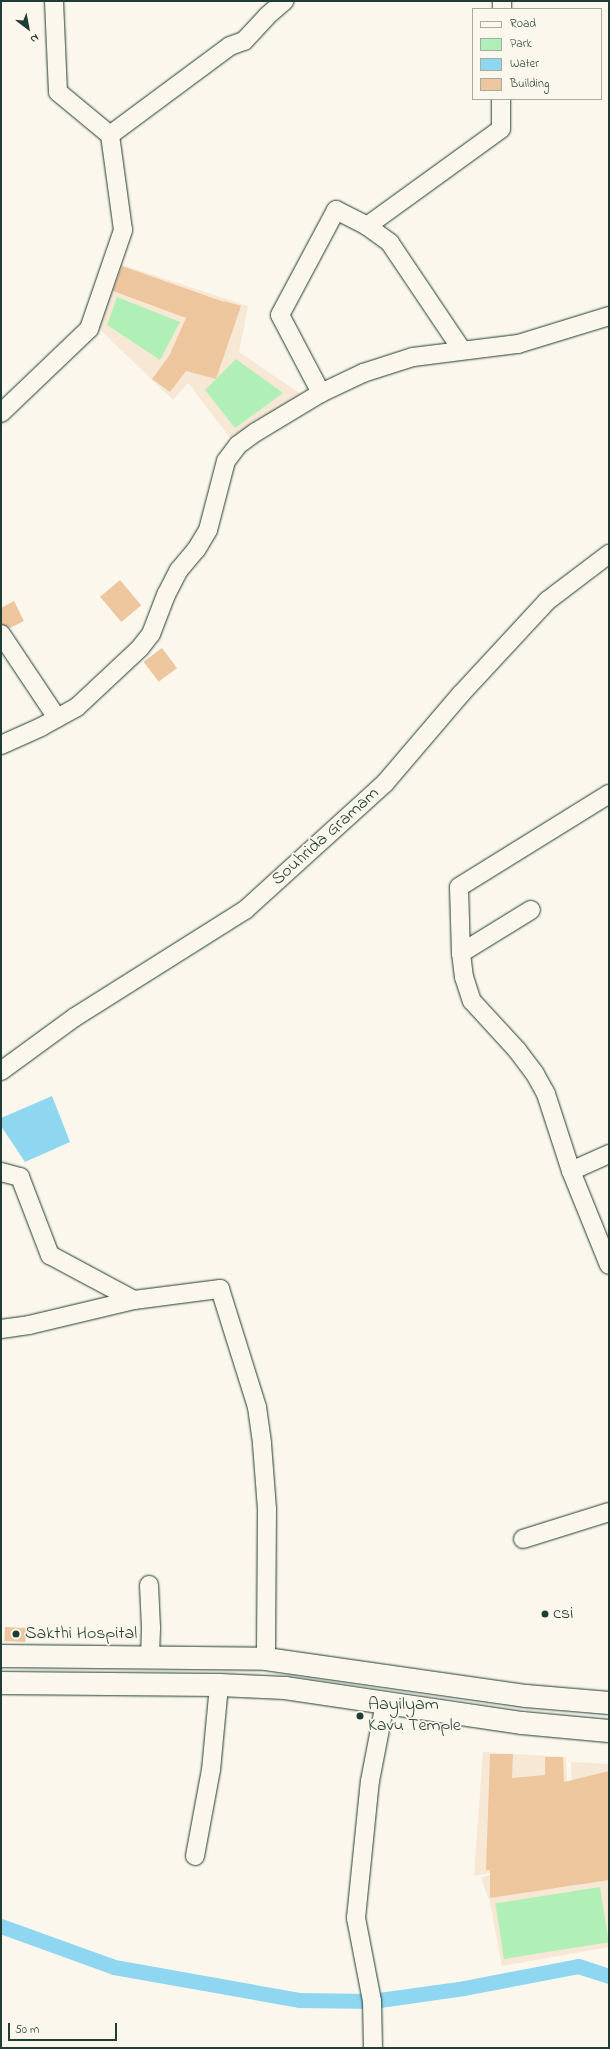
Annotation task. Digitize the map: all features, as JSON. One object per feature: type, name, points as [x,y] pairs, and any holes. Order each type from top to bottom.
[{"type":"main road","points":[[1,1656],[266,1659],[526,1696],[609,1703]]},
{"type":"main road","points":[[1,1683],[219,1685],[285,1688],[522,1723],[609,1731]]},
{"type":"street","points":[[1,413],[89,329],[123,230],[110,135],[58,92],[54,1]]},
{"type":"street","points":[[110,135],[230,46],[244,41],[266,16],[284,1]]},
{"type":"street","points":[[367,226],[500,130],[501,100]]},
{"type":"street","points":[[321,393],[280,315],[336,210],[367,226],[390,243],[462,350]]},
{"type":"street","points":[[1,745],[77,707],[134,654],[151,634],[166,594],[179,570],[196,550],[208,530],[226,461],[238,446],[321,393],[363,372],[406,359],[462,350],[518,344],[609,316]]},
{"type":"street","name":"Souhrida Gramam","points":[[1,1071],[75,1017],[245,910],[385,783],[461,694],[547,601],[609,554]]},
{"type":"street","points":[[1,634],[57,718]]},
{"type":"street","points":[[609,794],[459,887],[460,953],[464,977],[472,1001],[517,1050],[535,1074],[546,1094],[571,1171],[609,1265]]},
{"type":"street","points":[[460,953],[531,910]]},
{"type":"street","points":[[571,1171],[609,1154]]},
{"type":"street","points":[[2,1170],[20,1177],[50,1255],[134,1300]]},
{"type":"street","points":[[1,1329],[29,1325],[134,1300],[220,1289],[258,1407],[267,1509],[266,1659]]},
{"type":"street","points":[[523,1539],[609,1512]]},
{"type":"street","points":[[149,1585],[151,1628],[150,1658]]},
{"type":"street","points":[[195,1856],[211,1770],[219,1685]]},
{"type":"street","points":[[373,2048],[372,2001],[356,1918],[370,1781],[385,1703]]},
{"type":"shaded area","points":[[113,262],[248,306],[239,352],[301,394],[232,440],[188,383],[173,400],[89,319]]},
{"type":"shaded area","points":[[483,1752],[566,1757],[570,1857],[474,1876]]},
{"type":"shaded area","points":[[571,1762],[609,1764],[609,1947],[502,1966],[490,1903],[481,1877],[576,1857]]},
{"type":"green space","points":[[117,297],[180,322],[160,360],[107,325]]},
{"type":"green space","points":[[236,359],[283,393],[235,428],[205,390]]},
{"type":"green space","points":[[600,1887],[609,1942],[504,1959],[495,1904]]},
{"type":"water","points":[[52,1096],[70,1142],[25,1162],[1,1126],[1,1118]]},
{"type":"building","points":[[122,266],[224,302],[241,306],[216,379],[186,371],[170,392],[152,379],[169,356],[186,318],[113,291]]},
{"type":"building","points":[[120,580],[141,605],[121,622],[100,597]]},
{"type":"building","points":[[14,601],[24,621],[10,628],[1,624],[1,608]]},
{"type":"building","points":[[162,648],[177,668],[159,682],[144,662]]},
{"type":"building","points":[[5,1627],[26,1628],[25,1642],[4,1641]]},
{"type":"building","points":[[490,1754],[513,1754],[512,1778],[545,1775],[545,1757],[563,1757],[564,1782],[609,1771],[609,1880],[490,1898],[490,1870],[486,1870]]},
{"type":"waterway","points":[[1,1926],[114,1967],[300,2000],[372,2001],[464,1988],[578,1966],[609,1976]]},
{"type":"place","name":"csi","points":[[545,1614]]},
{"type":"place","name":"Sakthi Hospital","points":[[16,1634]]},
{"type":"place","name":"Aayilyam Kavu Temple","points":[[360,1716]]}]
